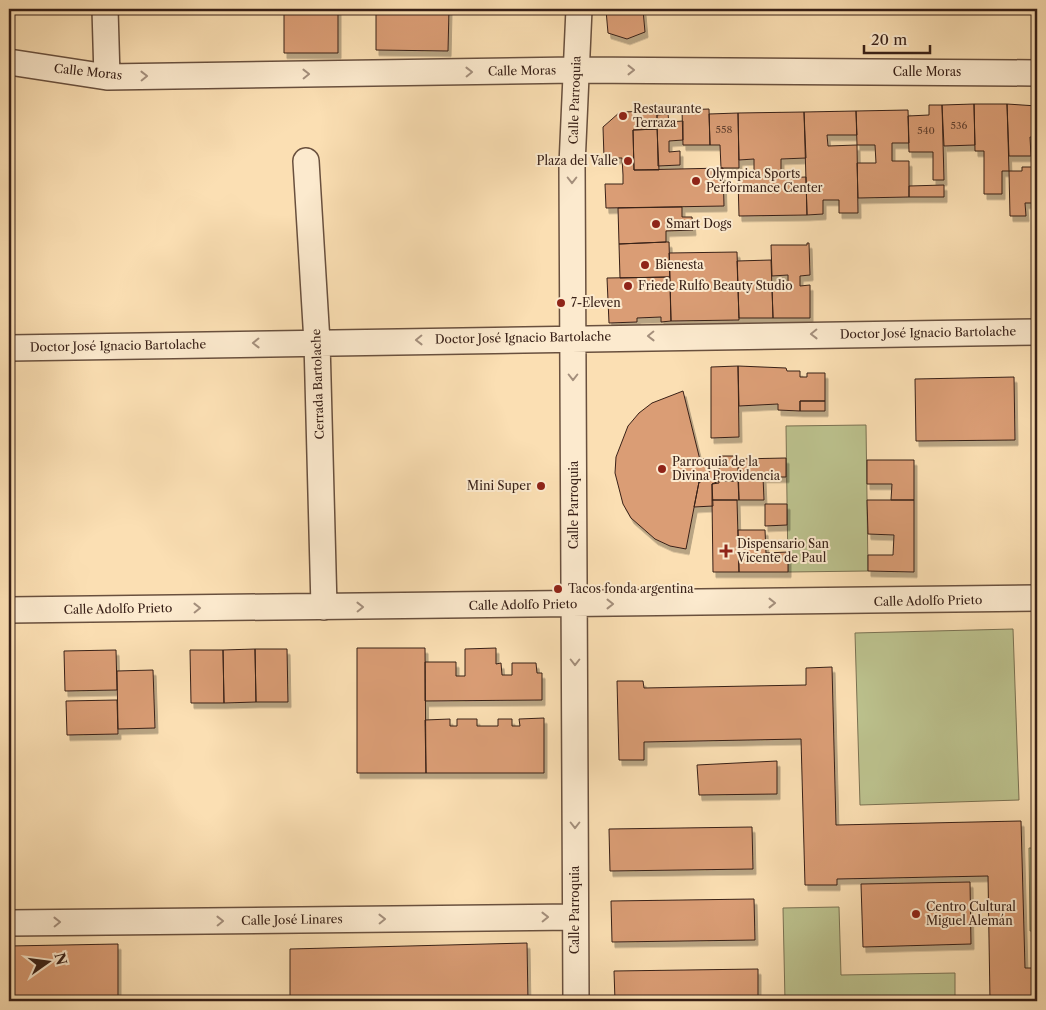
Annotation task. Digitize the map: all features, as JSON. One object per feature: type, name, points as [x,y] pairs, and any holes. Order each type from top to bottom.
[{"type":"street","points":[[106,9],[107,77]]},
{"type":"street","name":"Calle Parroquia","points":[[576,1001],[572,165],[579,9]]},
{"type":"street","points":[[9,56],[9,62]]},
{"type":"street","name":"Calle Moras","points":[[9,62],[107,77],[575,70],[1037,73]]},
{"type":"street","name":"Cerrada Bartolache","points":[[306,161],[317,342],[324,607]]},
{"type":"street","name":"Doctor José Ignacio Bartolache","points":[[9,348],[573,337],[1037,332]]},
{"type":"street","name":"Calle Adolfo Prieto","points":[[9,610],[1037,598]]},
{"type":"street","name":"Calle José Linares","points":[[9,923],[575,917]]},
{"type":"green space","points":[[866,425],[868,571],[788,572],[786,426]]},
{"type":"green space","points":[[1013,629],[1019,800],[860,805],[855,633]]},
{"type":"green space","points":[[1029,848],[1037,848],[1037,931],[1030,931]]},
{"type":"green space","points":[[839,907],[841,975],[955,973],[955,1001],[785,1001],[783,908]]},
{"type":"building","points":[[284,9],[338,9],[338,53],[284,53]]},
{"type":"building","points":[[376,9],[449,9],[448,51],[376,50]]},
{"type":"building","points":[[606,10],[643,10],[645,32],[627,39],[608,33]]},
{"type":"building","points":[[974,104],[975,145],[944,146],[942,105]]},
{"type":"building","points":[[974,104],[1007,104],[1009,171],[1002,171],[1002,194],[984,194],[984,151],[975,151]]},
{"type":"building","points":[[1007,104],[1037,106],[1037,137],[1030,137],[1031,156],[1009,156]]},
{"type":"building","points":[[929,105],[942,105],[944,180],[933,180],[933,152],[909,152],[908,116],[929,115]]},
{"type":"building","points":[[709,109],[710,145],[683,145],[682,110]]},
{"type":"building","points":[[908,110],[909,143],[892,143],[892,161],[909,161],[909,197],[858,198],[857,163],[876,163],[875,145],[857,145],[856,111]]},
{"type":"building","name":"Plaza del Valle","points":[[657,111],[657,129],[633,130],[634,170],[723,168],[724,206],[606,208],[605,184],[623,184],[623,175],[622,158],[604,158],[603,127],[620,112]]},
{"type":"building","points":[[856,111],[857,135],[827,135],[828,146],[857,145],[858,213],[839,213],[839,200],[823,200],[823,214],[807,215],[804,112]]},
{"type":"building","points":[[804,112],[806,158],[781,159],[781,178],[806,177],[807,215],[739,216],[738,179],[754,178],[754,159],[739,160],[738,113]]},
{"type":"building","points":[[738,113],[739,168],[721,168],[720,145],[710,145],[709,114]]},
{"type":"building","points":[[668,114],[669,122],[683,121],[683,140],[669,141],[669,152],[680,151],[680,165],[658,166],[657,115]]},
{"type":"building","points":[[657,129],[659,170],[634,170],[633,130]]},
{"type":"building","points":[[1022,167],[1037,167],[1037,203],[1025,203],[1026,216],[1010,216],[1009,171],[1022,171]]},
{"type":"building","points":[[944,185],[944,197],[909,197],[909,186]]},
{"type":"building","name":"Smart Dogs","points":[[682,207],[682,217],[692,217],[693,230],[666,231],[666,242],[619,244],[618,208]]},
{"type":"building","name":"Bienesta","points":[[669,242],[670,277],[620,278],[619,244]]},
{"type":"building","points":[[809,243],[810,275],[800,276],[800,286],[810,285],[810,318],[773,318],[772,286],[788,285],[788,275],[772,276],[771,245],[807,245]]},
{"type":"building","points":[[737,252],[739,320],[671,321],[669,253]]},
{"type":"building","points":[[771,260],[773,318],[739,318],[737,261]]},
{"type":"building","points":[[670,277],[671,321],[661,322],[661,317],[637,318],[637,322],[609,323],[607,278]]},
{"type":"building","points":[[738,366],[739,437],[711,438],[711,367]]},
{"type":"building","points":[[738,366],[786,368],[787,371],[800,371],[800,377],[807,377],[807,373],[825,373],[825,401],[800,401],[800,411],[778,410],[778,404],[739,406]]},
{"type":"building","points":[[1014,377],[1015,440],[916,441],[915,379]]},
{"type":"building","name":"Parroquia de la Divina Providencia","points":[[683,391],[700,460],[709,467],[709,472],[704,481],[699,482],[686,549],[670,546],[655,539],[631,518],[623,504],[615,473],[616,457],[628,426],[639,413],[652,403]]},
{"type":"building","points":[[800,401],[825,401],[825,411],[800,411]]},
{"type":"building","points":[[719,456],[738,456],[738,481],[719,481]]},
{"type":"building","points":[[719,458],[719,483],[712,484],[713,506],[694,507],[699,482],[704,481],[709,472],[709,467],[700,459]]},
{"type":"building","points":[[786,458],[786,477],[763,477],[764,500],[739,500],[738,459]]},
{"type":"building","points":[[867,460],[914,460],[914,500],[891,500],[892,484],[867,484]]},
{"type":"building","points":[[719,481],[738,481],[739,500],[712,500],[712,484]]},
{"type":"building","name":"Dispensario San Vicente de Paul","points":[[712,500],[737,500],[739,572],[713,572]]},
{"type":"building","points":[[867,500],[914,500],[914,572],[868,571],[868,555],[893,555],[894,535],[868,534]]},
{"type":"building","points":[[765,504],[787,504],[787,525],[765,526]]},
{"type":"building","points":[[738,530],[765,530],[766,553],[788,552],[788,572],[739,572]]},
{"type":"building","points":[[357,648],[425,648],[426,773],[357,773]]},
{"type":"building","points":[[496,648],[496,664],[501,663],[502,675],[512,675],[512,663],[536,663],[537,673],[542,673],[542,700],[425,701],[425,662],[456,662],[456,676],[465,676],[465,649]]},
{"type":"building","points":[[255,649],[287,649],[288,702],[256,702]]},
{"type":"building","points":[[255,649],[256,702],[224,703],[223,650]]},
{"type":"building","points":[[116,650],[117,690],[65,691],[64,651]]},
{"type":"building","points":[[190,650],[223,650],[224,703],[191,703]]},
{"type":"building","points":[[832,667],[836,825],[1021,821],[1025,968],[1037,968],[1037,1001],[990,1001],[988,876],[837,879],[837,885],[805,885],[801,739],[644,742],[644,760],[619,760],[617,681],[643,681],[644,688],[806,685],[806,668]]},
{"type":"building","points":[[153,670],[155,728],[118,729],[117,671]]},
{"type":"building","points":[[117,700],[118,734],[67,735],[66,701]]},
{"type":"building","points":[[544,718],[544,773],[426,773],[425,720],[450,719],[450,726],[457,726],[457,719],[477,719],[477,726],[498,726],[498,719],[512,719],[512,726],[520,726],[519,719]]},
{"type":"building","points":[[777,761],[777,794],[699,795],[697,765]]},
{"type":"building","points":[[752,827],[753,869],[610,871],[609,829]]},
{"type":"building","name":"Centro Cultural Miguel Alemán","points":[[970,882],[971,944],[863,947],[861,884]]},
{"type":"building","points":[[754,899],[755,940],[612,942],[611,901]]},
{"type":"building","points":[[527,943],[528,1001],[290,1001],[290,949]]},
{"type":"building","points":[[118,944],[118,1001],[9,1001],[9,946]]},
{"type":"building","points":[[758,969],[758,1001],[615,1001],[614,971]]},
{"type":"place","name":"Restaurante Terraza","points":[[623,116]]},
{"type":"place","name":"Plaza del Valle","points":[[628,161]]},
{"type":"place","name":"Olympica Sports Performance Center","points":[[696,181]]},
{"type":"place","name":"Smart Dogs","points":[[656,224]]},
{"type":"place","name":"Bienesta","points":[[645,265]]},
{"type":"place","name":"Friede Rulfo Beauty Studio","points":[[628,286]]},
{"type":"place","name":"7-Eleven","points":[[561,303]]},
{"type":"place","name":"Parroquia de la Divina Providencia","points":[[662,469]]},
{"type":"place","name":"Mini Super","points":[[541,486]]},
{"type":"place","name":"Dispensario San Vicente de Paul","points":[[726,551]]},
{"type":"place","name":"Tacos fonda argentina","points":[[558,589]]},
{"type":"place","name":"Centro Cultural Miguel Alemán","points":[[916,914]]}]
